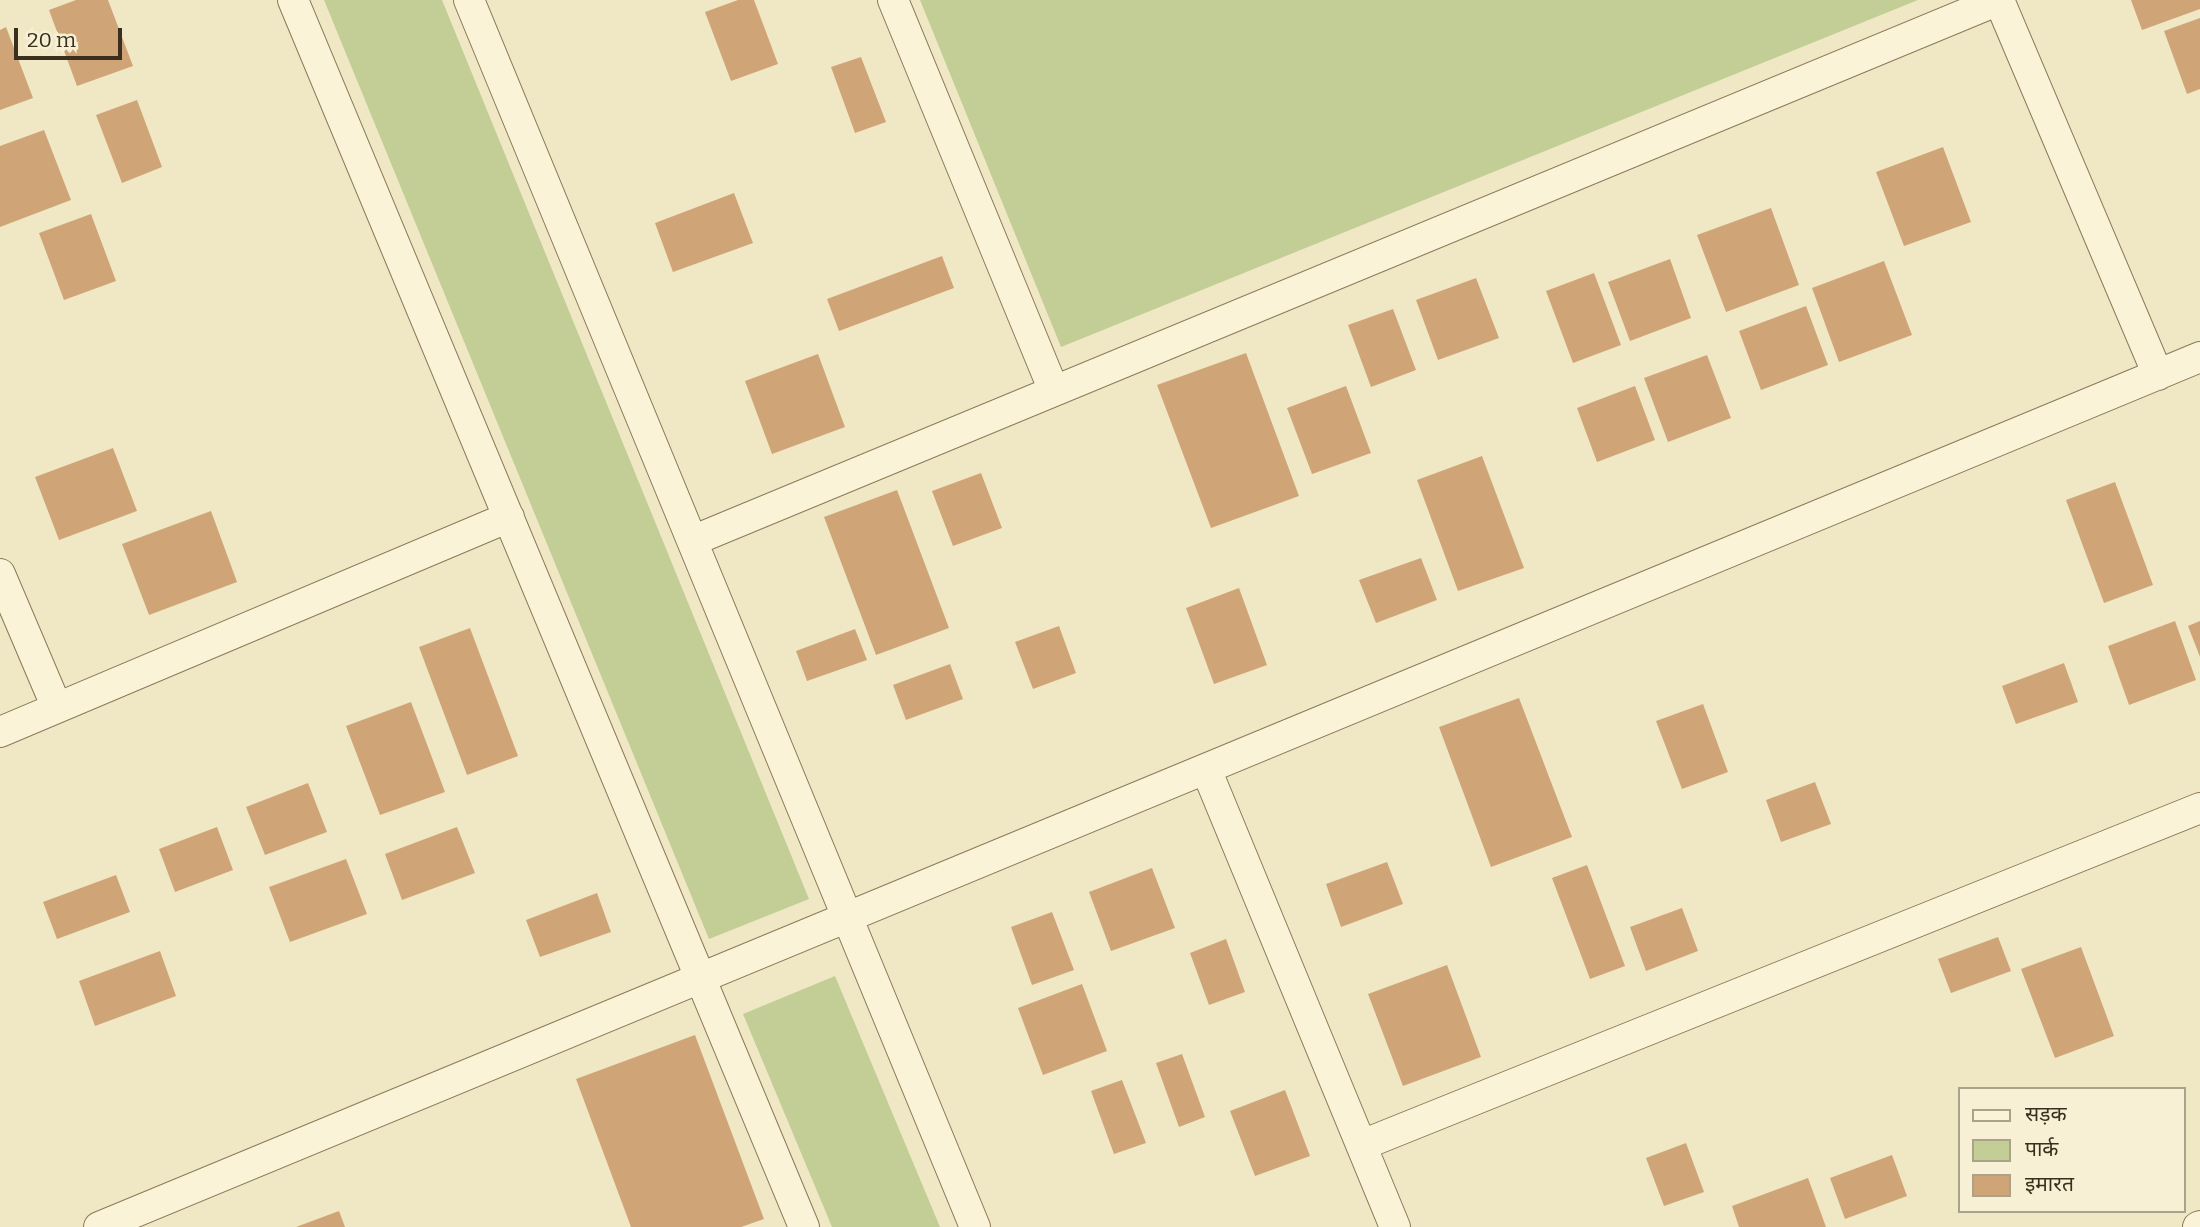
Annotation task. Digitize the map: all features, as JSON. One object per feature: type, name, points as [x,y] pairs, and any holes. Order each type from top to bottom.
[{"type":"street","points":[[293,0],[804,1227]]},
{"type":"street","points":[[469,0],[975,1227]]},
{"type":"street","points":[[893,0],[1054,391]]},
{"type":"street","points":[[692,541],[1999,0],[2158,375]]},
{"type":"street","points":[[99,1227],[2200,358]]},
{"type":"street","points":[[0,732],[509,517]]},
{"type":"street","points":[[0,574],[57,708]]},
{"type":"street","points":[[1206,769],[1395,1227]]},
{"type":"street","points":[[1362,1145],[2200,808]]},
{"type":"green space","points":[[324,0],[442,0],[809,899],[709,939]]},
{"type":"green space","points":[[920,0],[1918,0],[1061,347]]},
{"type":"green space","points":[[835,976],[940,1227],[832,1227],[743,1014]]},
{"type":"building","points":[[76,0],[108,0],[133,66],[77,86],[49,10]]},
{"type":"building","points":[[738,0],[754,0],[778,64],[731,81],[705,12]]},
{"type":"building","points":[[2131,0],[2200,0],[2200,9],[2142,30]]},
{"type":"building","points":[[2200,18],[2200,89],[2187,94],[2164,31]]},
{"type":"building","points":[[6,27],[33,98],[0,110],[0,30]]},
{"type":"building","points":[[861,57],[886,122],[855,133],[831,67]]},
{"type":"building","points":[[137,100],[162,167],[122,183],[96,115]]},
{"type":"building","points":[[44,130],[71,200],[0,227],[0,146]]},
{"type":"building","points":[[1943,147],[1971,222],[1904,246],[1876,172]]},
{"type":"building","points":[[734,193],[753,243],[673,272],[655,223]]},
{"type":"building","points":[[1771,208],[1799,285],[1726,312],[1697,235]]},
{"type":"building","points":[[91,214],[116,281],[64,300],[39,233]]},
{"type":"building","points":[[942,256],[954,288],[839,331],[827,299]]},
{"type":"building","points":[[1670,259],[1691,318],[1630,341],[1608,282]]},
{"type":"building","points":[[1884,261],[1912,335],[1839,362],[1812,288]]},
{"type":"building","points":[[1594,273],[1621,345],[1573,363],[1546,291]]},
{"type":"building","points":[[1476,278],[1499,338],[1438,360],[1416,300]]},
{"type":"building","points":[[1806,306],[1828,365],[1761,390],[1739,331]]},
{"type":"building","points":[[1393,309],[1416,370],[1371,387],[1348,325]]},
{"type":"building","points":[[1246,353],[1299,496],[1211,528],[1157,385]]},
{"type":"building","points":[[818,354],[845,427],[772,454],[745,381]]},
{"type":"building","points":[[1707,355],[1731,418],[1668,442],[1644,378]]},
{"type":"building","points":[[1346,386],[1371,453],[1312,474],[1287,408]]},
{"type":"building","points":[[1635,386],[1655,440],[1597,462],[1577,408]]},
{"type":"building","points":[[113,448],[137,511],[59,540],[35,477]]},
{"type":"building","points":[[1482,456],[1524,568],[1458,591],[1417,480]]},
{"type":"building","points":[[981,473],[1002,528],[953,546],[932,491]]},
{"type":"building","points":[[2115,482],[2153,585],[2104,603],[2066,500]]},
{"type":"building","points":[[897,490],[949,628],[876,655],[824,517]]},
{"type":"building","points":[[211,511],[237,582],[149,615],[122,544]]},
{"type":"building","points":[[1421,558],[1437,600],[1376,623],[1359,580]]},
{"type":"building","points":[[1239,588],[1267,665],[1214,684],[1186,608]]},
{"type":"building","points":[[2175,621],[2196,680],[2129,705],[2108,646]]},
{"type":"building","points":[[2200,621],[2200,657],[2188,626]]},
{"type":"building","points":[[1059,626],[1076,673],[1033,689],[1015,642]]},
{"type":"building","points":[[470,628],[518,756],[467,775],[419,647]]},
{"type":"building","points":[[855,629],[867,660],[807,681],[796,651]]},
{"type":"building","points":[[2064,663],[2078,702],[2016,724],[2002,686]]},
{"type":"building","points":[[950,664],[963,699],[906,720],[893,685]]},
{"type":"building","points":[[1519,698],[1572,837],[1491,867],[1439,727]]},
{"type":"building","points":[[411,702],[445,792],[380,815],[346,726]]},
{"type":"building","points":[[1703,704],[1728,772],[1682,789],[1656,721]]},
{"type":"building","points":[[1815,782],[1831,824],[1781,842],[1766,800]]},
{"type":"building","points":[[308,783],[327,832],[265,855],[246,807]]},
{"type":"building","points":[[217,827],[233,870],[175,892],[159,849]]},
{"type":"building","points":[[457,827],[475,873],[402,900],[385,854]]},
{"type":"building","points":[[346,859],[367,914],[290,942],[269,887]]},
{"type":"building","points":[[1387,862],[1403,904],[1341,927],[1326,884]]},
{"type":"building","points":[[1587,865],[1625,966],[1590,979],[1552,878]]},
{"type":"building","points":[[1152,868],[1175,928],[1111,951],[1089,892]]},
{"type":"building","points":[[116,875],[130,912],[57,939],[43,902]]},
{"type":"building","points":[[597,893],[611,932],[540,957],[526,920]]},
{"type":"building","points":[[1682,908],[1698,951],[1646,971],[1630,927]]},
{"type":"building","points":[[1052,912],[1074,970],[1032,985],[1011,927]]},
{"type":"building","points":[[1998,937],[2011,971],[1951,993],[1938,959]]},
{"type":"building","points":[[1226,939],[1245,992],[1209,1005],[1190,953]]},
{"type":"building","points":[[2081,947],[2114,1036],[2055,1058],[2021,969]]},
{"type":"building","points":[[160,951],[176,996],[95,1026],[79,981]]},
{"type":"building","points":[[1447,965],[1481,1057],[1403,1086],[1368,994]]},
{"type":"building","points":[[1082,984],[1107,1051],[1043,1075],[1018,1008]]},
{"type":"building","points":[[695,1035],[764,1219],[741,1227],[631,1227],[576,1079]]},
{"type":"building","points":[[1182,1054],[1205,1117],[1179,1127],[1156,1063]]},
{"type":"building","points":[[1122,1080],[1146,1143],[1114,1154],[1091,1091]]},
{"type":"building","points":[[1285,1090],[1310,1156],[1255,1176],[1230,1111]]},
{"type":"building","points":[[1686,1143],[1704,1192],[1664,1206],[1646,1158]]},
{"type":"building","points":[[1892,1155],[1907,1196],[1845,1219],[1830,1178]]},
{"type":"building","points":[[1808,1178],[1826,1227],[1739,1227],[1732,1206]]},
{"type":"building","points":[[339,1211],[345,1227],[296,1227]]}]
